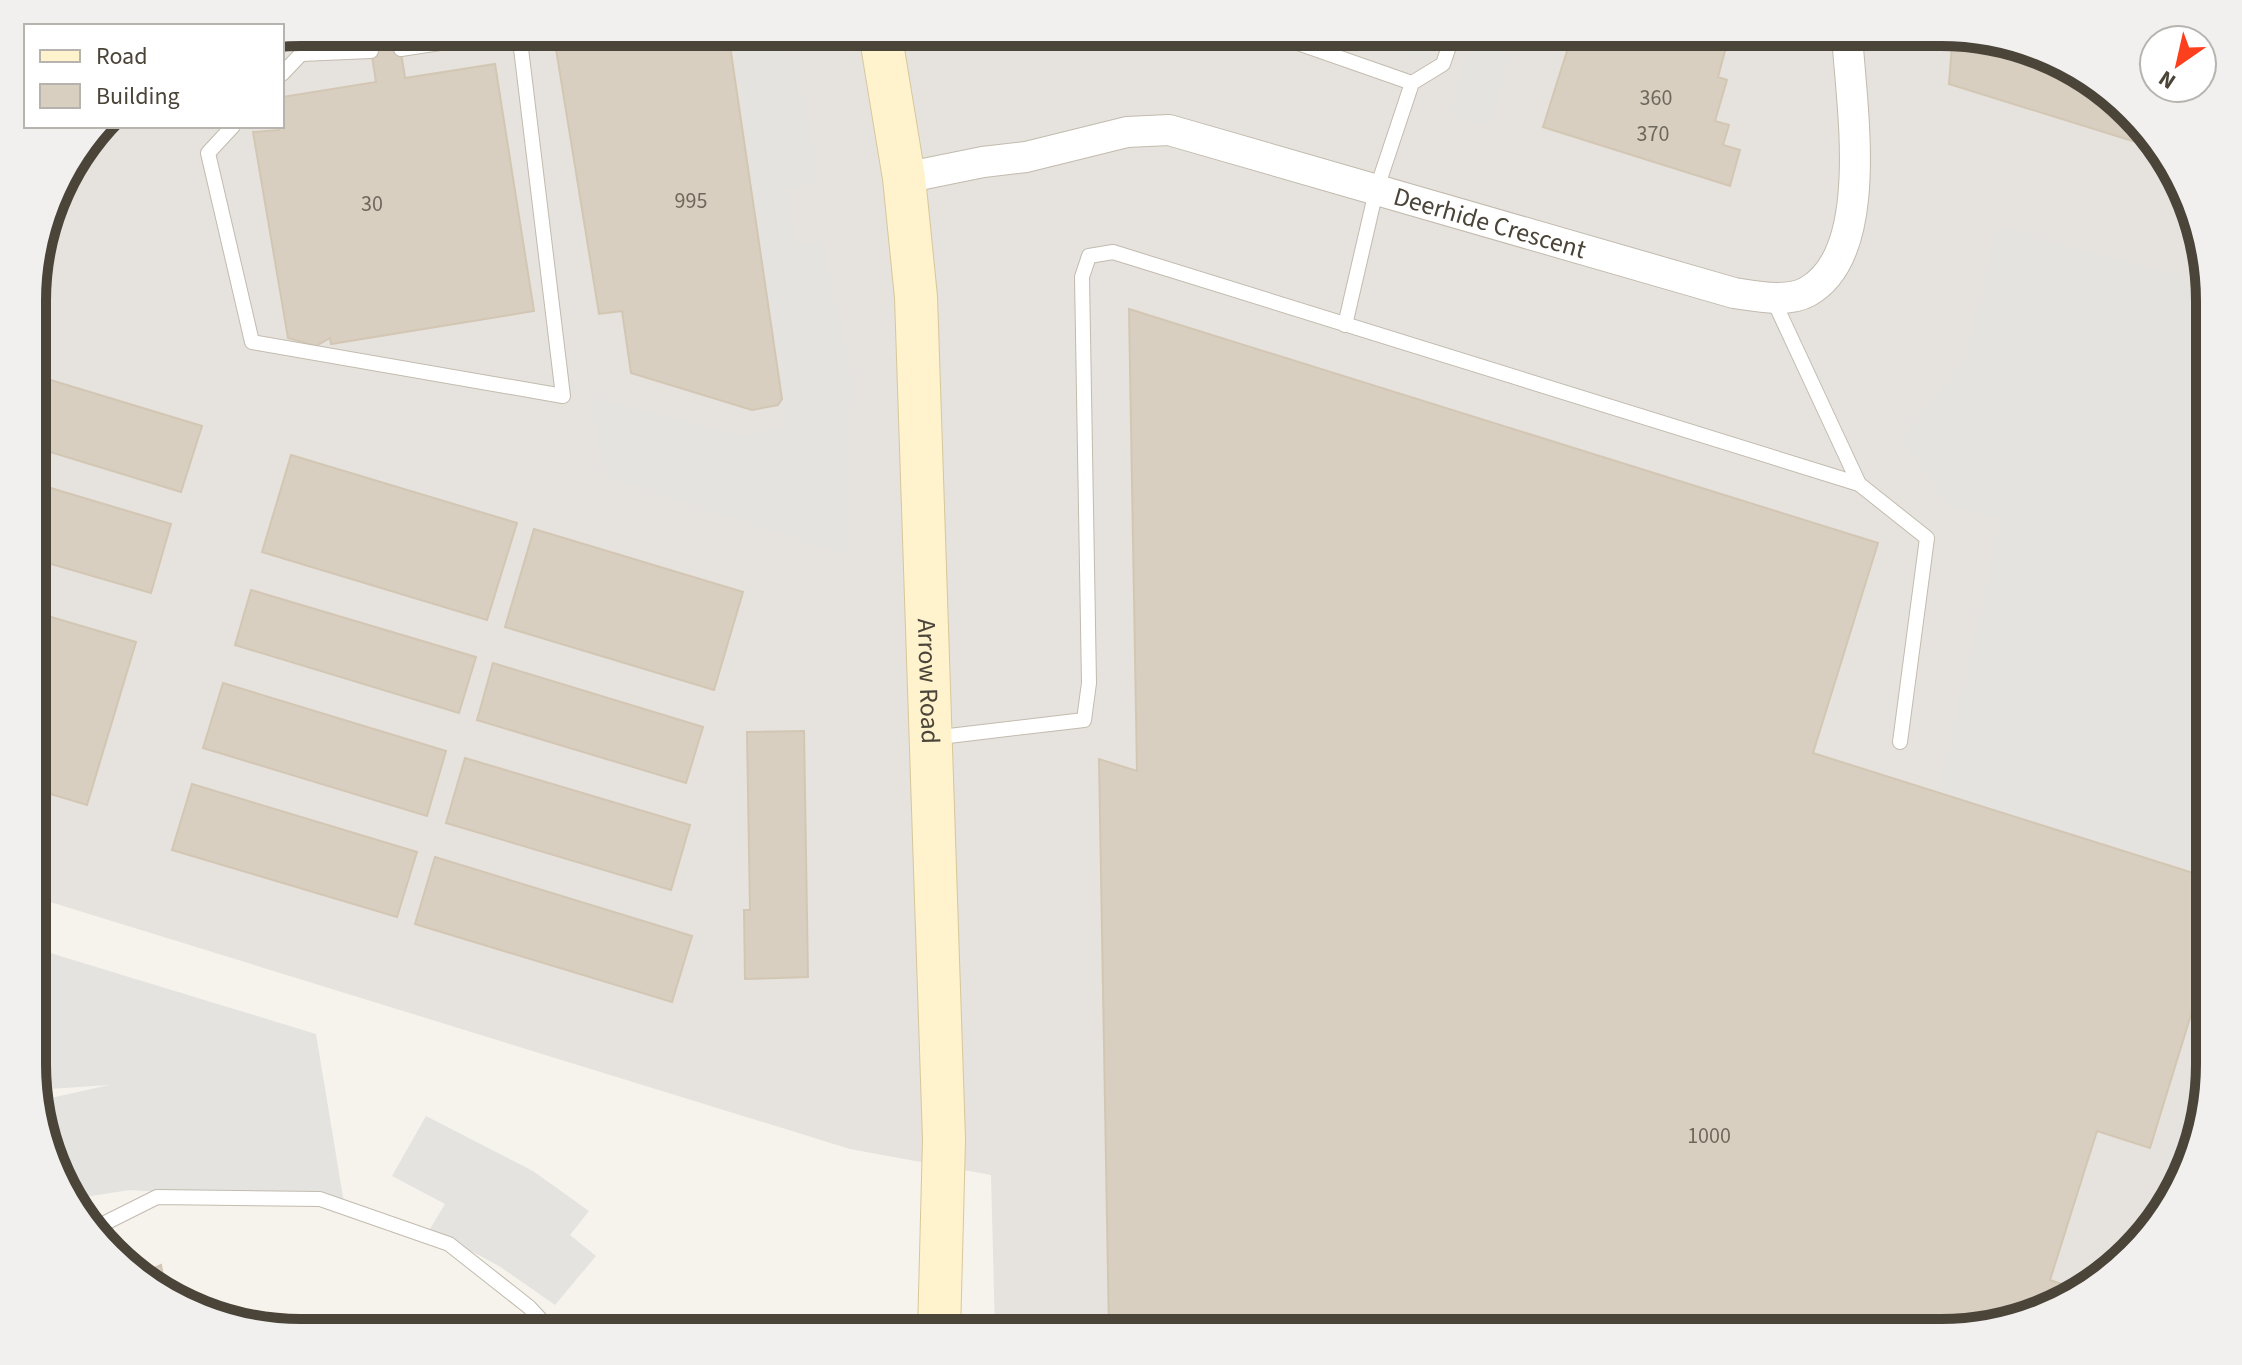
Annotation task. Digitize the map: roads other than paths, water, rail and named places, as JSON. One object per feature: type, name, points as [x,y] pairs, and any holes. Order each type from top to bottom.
[{"type":"street","name":"Arrow Road","points":[[882,46],[904,178],[916,297],[944,1140],[939,1319]]},
{"type":"street","name":"Deerhide Crescent","points":[[904,178],[1026,157],[1127,132],[1169,130],[1734,293],[1772,297],[1804,293],[1828,275],[1843,246],[1855,178],[1854,106],[1848,46]]},
{"type":"lane","points":[[284,72],[301,54],[303,46]]},
{"type":"lane","points":[[401,49],[420,46]]},
{"type":"lane","points":[[231,128],[208,153],[252,342],[563,396],[521,46]]},
{"type":"lane","points":[[1306,46],[1412,83]]},
{"type":"lane","points":[[1345,325],[1376,191],[1412,83],[1443,64],[1449,46]]},
{"type":"lane","points":[[301,54],[371,51]]},
{"type":"lane","points":[[932,738],[1084,720],[1089,683],[1082,277],[1089,256],[1113,252],[1859,484],[1927,538],[1900,742]]},
{"type":"lane","points":[[1772,297],[1859,484]]},
{"type":"lane","points":[[103,1224],[157,1197],[320,1199],[449,1244],[540,1319]]}]
